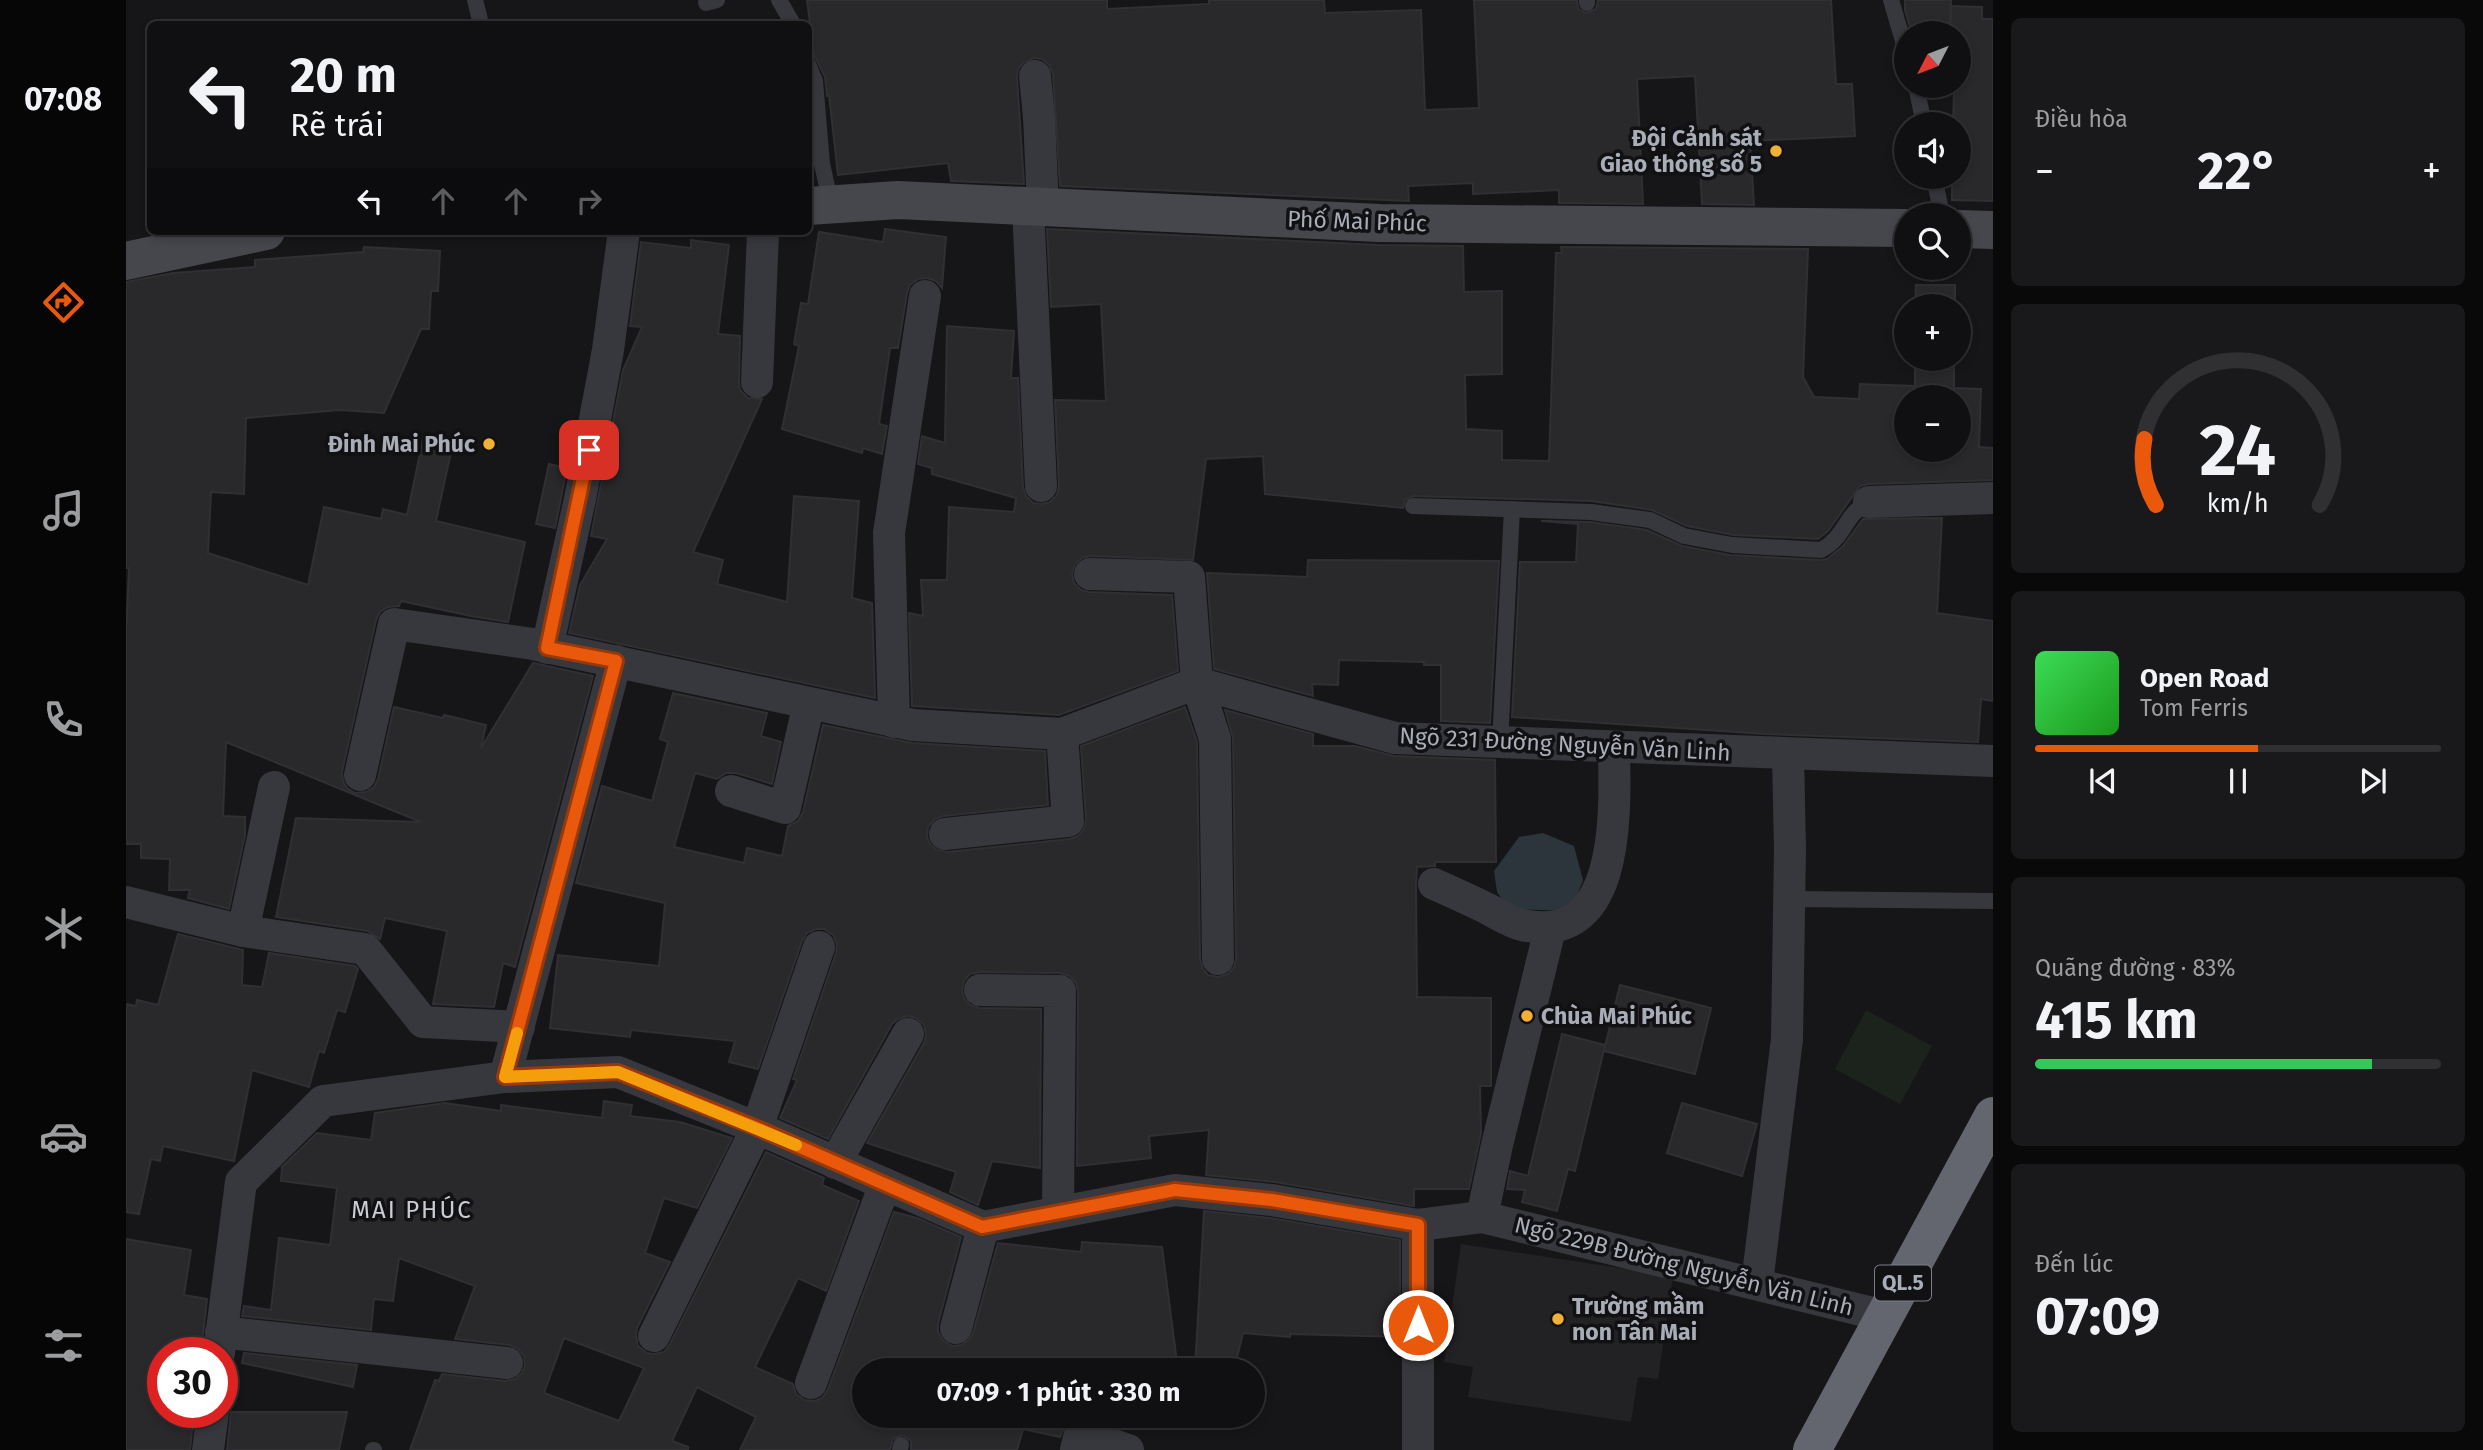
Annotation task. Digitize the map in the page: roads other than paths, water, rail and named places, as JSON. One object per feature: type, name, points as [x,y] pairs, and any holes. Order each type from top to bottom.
[{"type":"highway","name":"QL.5","points":[[1812,1450],[1993,1116]]},
{"type":"street","points":[[1035,76],[1039,117],[1035,207],[1041,486]]},
{"type":"street","name":"Phố Mai Phúc","points":[[820,205],[898,200],[1379,223],[1894,228]]},
{"type":"street","points":[[1971,229],[1993,230]]},
{"type":"street","points":[[126,261],[247,235]]},
{"type":"street","points":[[540,646],[580,499],[608,350],[623,235]]},
{"type":"street","points":[[757,382],[763,235]]},
{"type":"street","points":[[894,722],[889,533],[925,296]]},
{"type":"street","points":[[1869,502],[1993,498]]},
{"type":"street","points":[[1090,574],[1189,577],[1197,683],[1215,739],[1218,959]]},
{"type":"street","points":[[360,775],[394,624],[540,646],[913,725],[1062,734],[1197,683]]},
{"type":"street","points":[[505,1077],[616,661]]},
{"type":"street","name":"Ngõ 231 Đường Nguyễn Văn Linh","points":[[1197,683],[1395,738],[1993,761]]},
{"type":"street","points":[[731,792],[785,808],[809,704]]},
{"type":"street","points":[[945,834],[1068,821],[1062,734]]},
{"type":"street","points":[[1434,884],[1519,925],[1550,929],[1573,920],[1597,895],[1609,856],[1615,805],[1614,747]]},
{"type":"street","points":[[1757,1283],[1787,1040],[1790,899],[1788,754]]},
{"type":"street","points":[[243,931],[274,787]]},
{"type":"street","points":[[126,902],[243,931],[365,949],[423,1022],[519,1027]]},
{"type":"street","points":[[221,1337],[241,1182],[323,1101],[505,1077],[618,1072],[757,1128],[982,1227],[1175,1190],[1272,1200],[1418,1225],[1482,1217],[1550,929]]},
{"type":"street","points":[[654,1336],[757,1128],[819,947]]},
{"type":"street","points":[[980,990],[1059,991],[1058,1212]]},
{"type":"street","points":[[835,1163],[908,1034]]},
{"type":"street","points":[[811,1383],[885,1184]]},
{"type":"street","name":"Ngõ 229B Đường Nguyễn Văn Linh","points":[[1482,1217],[1885,1316]]},
{"type":"street","points":[[1418,1225],[1418,1450]]},
{"type":"street","points":[[956,1328],[982,1227]]},
{"type":"street","points":[[238,1343],[506,1363]]},
{"type":"street","points":[[208,1450],[211,1428]]},
{"type":"street","points":[[1076,1450],[1080,1434],[1128,1450]]},
{"type":"lane","points":[[475,0],[480,21]]},
{"type":"lane","points":[[779,0],[791,21]]},
{"type":"lane","points":[[1891,0],[1897,21]]},
{"type":"lane","points":[[812,74],[815,81],[822,164],[820,205]]},
{"type":"lane","points":[[1413,506],[1591,512],[1650,520],[1684,536],[1732,545],[1821,550],[1832,544],[1841,534],[1848,517],[1869,502]]},
{"type":"lane","points":[[1500,743],[1512,509]]},
{"type":"lane","points":[[1790,899],[1993,901]]},
{"type":"place","name":"Đội Cảnh sát Giao thông số 5","points":[[1776,151]]},
{"type":"place","name":"Đinh Mai Phúc","points":[[489,444]]},
{"type":"place","name":"Chùa Mai Phúc","points":[[1527,1016]]},
{"type":"place","name":"Trường mầm non Tân Mai","points":[[1558,1319]]},
{"type":"district","name":"MAI PHÚC","points":[[412,1210]]}]
